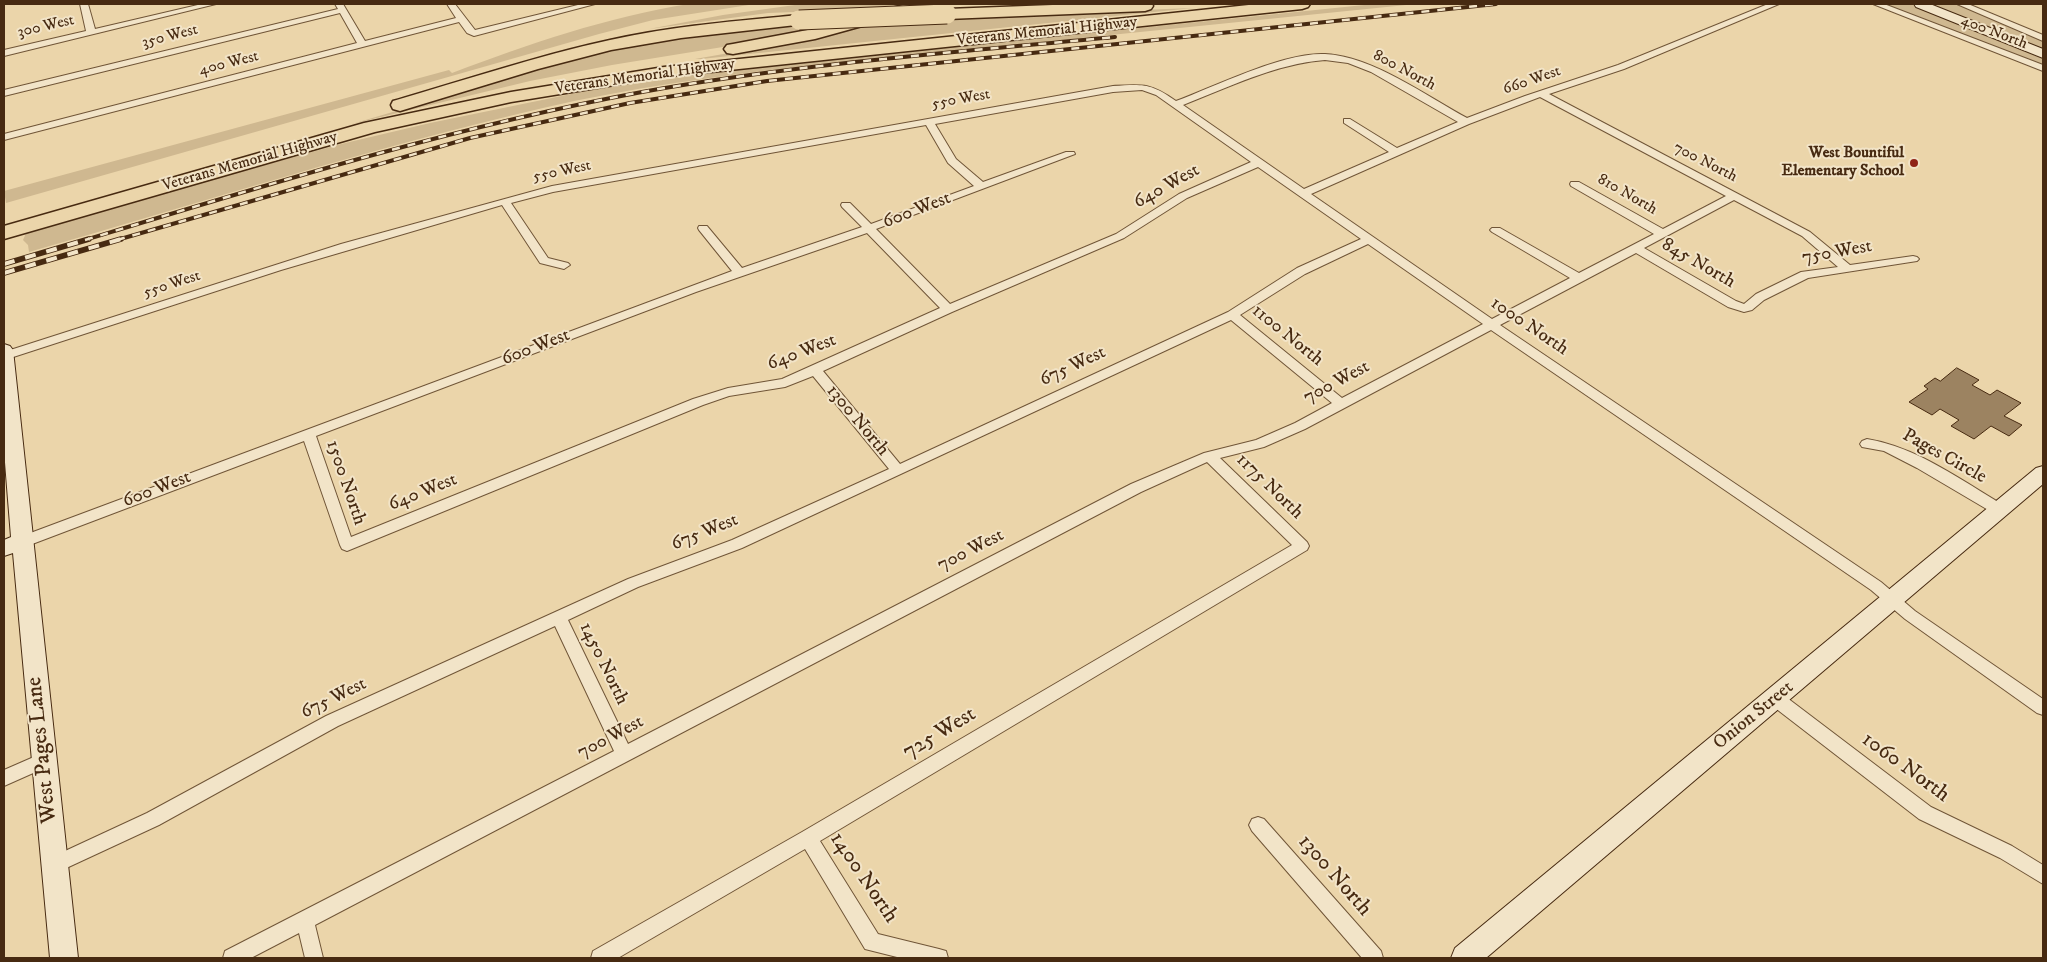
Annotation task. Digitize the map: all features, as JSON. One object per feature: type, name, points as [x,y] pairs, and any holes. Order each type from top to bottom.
[{"type":"highway","points":[[364,122],[534,84],[815,34],[925,4]]},
{"type":"highway","name":"Veterans Memorial Highway","points":[[4,233],[28,218],[364,122],[565,56],[613,45],[677,33],[799,20],[1178,4]]},
{"type":"highway","name":"Veterans Memorial Highway","points":[[364,122],[664,72],[1302,4]]},
{"type":"highway","points":[[364,122],[476,74],[575,44],[653,25],[740,9]]},
{"type":"highway","name":"Veterans Memorial Highway","points":[[4,216],[28,218]]},
{"type":"street","points":[[84,4],[91,32]]},
{"type":"street","name":"300 West","points":[[4,52],[206,4]]},
{"type":"street","points":[[450,4],[474,34],[565,7],[592,4]]},
{"type":"street","name":"660 West","points":[[1302,194],[1466,122],[1652,55],[1775,4]]},
{"type":"street","name":"400 North","points":[[1877,4],[2043,68]]},
{"type":"street","points":[[1920,4],[2043,54]]},
{"type":"street","name":"400 North","points":[[1961,4],[2043,38]]},
{"type":"street","points":[[341,7],[363,45]]},
{"type":"street","name":"350 West","points":[[4,93],[341,7]]},
{"type":"street","name":"400 West","points":[[4,137],[462,19]]},
{"type":"street","name":"800 North","points":[[1174,104],[1286,63],[1301,59],[1324,57],[1350,61],[1374,70],[1466,122]]},
{"type":"street","name":"1000 North","points":[[1143,87],[1159,94],[1174,104],[1368,240],[1876,586],[1914,618],[2043,708]]},
{"type":"street","name":"550 West","points":[[4,356],[383,234],[552,189],[1113,89],[1143,87]]},
{"type":"street","name":"700 North","points":[[1541,94],[1806,234],[1848,269]]},
{"type":"street","points":[[1346,121],[1396,152]]},
{"type":"street","points":[[929,122],[952,161],[981,186]]},
{"type":"street","name":"600 West","points":[[13,545],[692,290],[870,228],[1070,154]]},
{"type":"street","name":"640 West","points":[[347,545],[698,402],[728,392],[756,389],[785,382],[815,370],[948,309],[1120,236],[1182,196],[1257,163]]},
{"type":"street","name":"810 North","points":[[1575,184],[1663,234]]},
{"type":"street","name":"700 West","points":[[232,958],[1136,488],[1209,456],[1259,444],[1341,404],[1734,196]]},
{"type":"street","points":[[504,201],[544,261],[564,265]]},
{"type":"street","points":[[846,205],[948,309]]},
{"type":"street","points":[[703,228],[740,274]]},
{"type":"street","points":[[1496,230],[1579,278]]},
{"type":"street","name":"675 West","points":[[56,864],[152,819],[332,721],[633,583],[737,544],[898,471],[1232,315],[1301,271],[1368,240]]},
{"type":"street","name":"845 North","points":[[1636,248],[1732,304],[1744,308]]},
{"type":"street","name":"750 West","points":[[1744,308],[1760,297],[1806,275],[1913,259]]},
{"type":"street","name":"1100 North","points":[[1232,315],[1341,404]]},
{"type":"street","name":"West Pages Lane","points":[[4,350],[13,545],[56,864],[64,958]]},
{"type":"street","name":"1300 North","points":[[815,370],[898,471]]},
{"type":"street","name":"1500 North","points":[[308,433],[347,545]]},
{"type":"street","name":"Pages Circle","points":[[1867,444],[1887,447],[1922,464],[2000,510]]},
{"type":"street","name":"1175 North","points":[[1209,456],[1302,546]]},
{"type":"street","name":"Onion Street","points":[[1464,958],[1893,601],[2043,473]]},
{"type":"street","name":"725 West","points":[[600,958],[808,838],[1302,546]]},
{"type":"street","name":"1450 North","points":[[559,618],[624,754]]},
{"type":"street","name":"1060 North","points":[[1776,699],[1925,813],[2006,852],[2043,875]]},
{"type":"street","points":[[4,778],[43,761]]},
{"type":"street","name":"1300 North","points":[[1258,825],[1374,958]]},
{"type":"street","name":"1400 North","points":[[808,838],[872,942],[939,958]]},
{"type":"street","points":[[305,921],[314,958]]},
{"type":"shaded area","points":[[689,4],[755,4],[653,20],[599,34],[6,203],[4,191],[449,70],[452,73],[539,42],[598,24]]},
{"type":"shaded area","points":[[802,4],[913,4],[898,8],[768,13],[649,29],[723,15]]},
{"type":"shaded area","points":[[1374,4],[1416,4],[805,66],[707,78],[641,89],[543,108],[414,140],[29,252],[28,245],[23,240],[27,231],[341,144],[430,123],[581,92],[759,67]]},
{"type":"shaded area","points":[[1882,4],[1910,4],[2043,59],[2043,66]]},
{"type":"shaded area","points":[[1930,4],[1956,4],[2043,39],[2043,50]]},
{"type":"shaded area","points":[[1193,8],[701,59],[695,59],[879,20]]},
{"type":"shaded area","points":[[853,21],[772,39],[612,65],[530,81],[352,124],[525,72],[631,46],[741,29]]},
{"type":"building","points":[[1957,368],[1979,380],[1972,385],[1990,395],[1997,390],[2021,403],[2004,416],[2022,425],[2009,436],[1991,426],[1974,439],[1951,426],[1959,420],[1940,409],[1932,415],[1909,402],[1928,389],[1924,386],[1935,378],[1940,381]]},
{"type":"railway","points":[[117,240],[470,138],[630,103],[767,81],[1496,4]]},
{"type":"railway","points":[[85,240],[292,178],[431,139],[571,106],[642,92],[819,66],[1115,37]]},
{"type":"railway","points":[[4,264],[89,239]]},
{"type":"railway","points":[[4,273],[121,239]]},
{"type":"place","name":"West Bountiful Elementary School","points":[[1914,163]]}]
